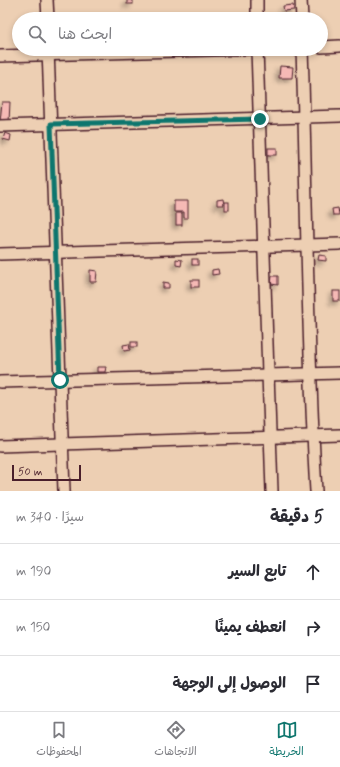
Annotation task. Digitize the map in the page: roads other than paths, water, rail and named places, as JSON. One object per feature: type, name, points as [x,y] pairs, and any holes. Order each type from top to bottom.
[{"type":"street","points":[[47,0],[48,12]]},
{"type":"street","points":[[256,0],[257,12]]},
{"type":"street","points":[[301,0],[302,12]]},
{"type":"street","points":[[328,47],[340,46]]},
{"type":"street","points":[[0,56],[12,55]]},
{"type":"street","points":[[48,56],[54,252],[64,491]]},
{"type":"street","points":[[257,56],[272,491]]},
{"type":"street","points":[[302,56],[311,374],[316,491]]},
{"type":"street","points":[[0,126],[340,116]]},
{"type":"street","points":[[0,254],[340,244]]},
{"type":"street","points":[[0,382],[340,373]]},
{"type":"street","points":[[0,446],[340,435]]}]
